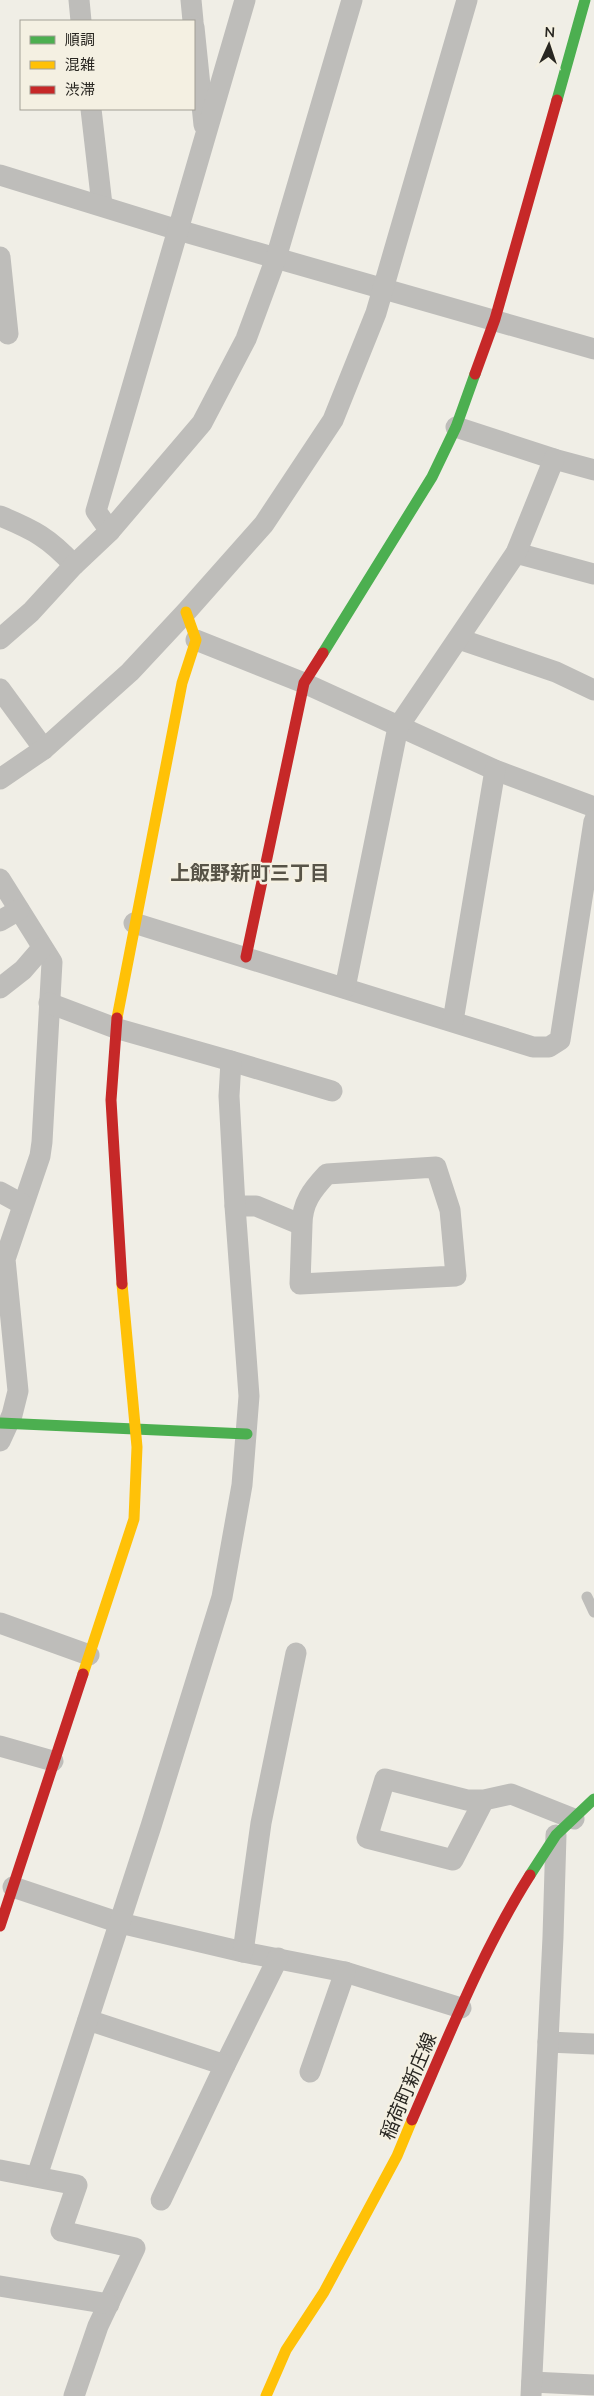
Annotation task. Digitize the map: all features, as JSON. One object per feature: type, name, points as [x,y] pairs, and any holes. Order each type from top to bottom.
[{"type":"street","points":[[79,0],[81,20]]},
{"type":"street","points":[[191,0],[193,20]]},
{"type":"street","points":[[110,530],[96,511],[245,0]]},
{"type":"street","points":[[0,639],[31,612],[74,565],[110,530],[202,423],[246,339],[276,258],[352,0]]},
{"type":"street","points":[[0,779],[44,749],[130,672],[186,612],[264,524],[333,420],[384,289],[467,0]]},
{"type":"street","points":[[246,958],[304,683],[432,477],[456,427],[495,319],[585,0]]},
{"type":"street","points":[[195,37],[205,138]]},
{"type":"street","points":[[91,110],[102,205]]},
{"type":"street","points":[[0,174],[178,230],[384,289],[495,319],[590,341]]},
{"type":"street","points":[[0,257],[8,334]]},
{"type":"street","points":[[456,427],[594,470]]},
{"type":"street","points":[[345,988],[398,727],[516,553],[554,459]]},
{"type":"street","points":[[0,516],[35,531],[55,544],[74,565]]},
{"type":"street","points":[[516,553],[594,574]]},
{"type":"street","points":[[0,1926],[134,1519],[137,1447],[125,1332],[110,1100],[115,1028],[134,924],[182,683],[196,640],[186,612]]},
{"type":"street","points":[[459,639],[556,672],[594,690]]},
{"type":"street","points":[[196,640],[304,683],[495,770],[594,808]]},
{"type":"street","points":[[0,689],[44,749]]},
{"type":"street","points":[[453,1021],[495,770]]},
{"type":"street","points":[[134,924],[533,1047],[549,1047],[560,1040],[594,821]]},
{"type":"street","points":[[0,879],[52,962],[40,1156],[22,1204],[5,1259],[18,1391],[3,1429],[135,1429],[247,1434]]},
{"type":"street","points":[[0,921],[19,910]]},
{"type":"street","points":[[0,988],[23,970],[42,948]]},
{"type":"street","points":[[49,1003],[115,1028],[332,1092]]},
{"type":"street","points":[[37,2176],[120,1923],[222,1597],[242,1485],[249,1396],[234,1206],[229,1096],[230,1061]]},
{"type":"street","points":[[436,1168],[450,1210],[456,1276],[300,1284],[302,1225],[302,1213],[310,1192],[326,1174],[436,1168]]},
{"type":"street","points":[[0,1192],[22,1204]]},
{"type":"street","points":[[234,1206],[256,1206],[302,1225]]},
{"type":"street","points":[[0,1623],[89,1655]]},
{"type":"street","points":[[244,1952],[261,1823],[296,1653]]},
{"type":"street","points":[[0,1746],[53,1761]]},
{"type":"street","points":[[484,1800],[453,1860],[367,1838],[385,1779],[467,1800],[484,1800],[511,1794],[574,1819]]},
{"type":"street","name":"稲荷町新庄線","points":[[266,2396],[286,2350],[324,2292],[397,2156],[461,2008],[517,1896],[556,1835],[594,1799]]},
{"type":"street","points":[[556,1835],[531,2389],[594,2385]]},
{"type":"street","points":[[13,1887],[120,1923],[244,1952],[345,1972],[461,2008]]},
{"type":"street","points":[[161,2200],[278,1958]]},
{"type":"street","points":[[310,2072],[345,1972]]},
{"type":"street","points":[[88,2020],[225,2065]]},
{"type":"street","points":[[548,2042],[594,2044]]},
{"type":"street","points":[[0,2170],[77,2185],[61,2231],[135,2248],[98,2326],[74,2396]]},
{"type":"street","points":[[0,2286],[109,2304]]},
{"type":"lane","points":[[587,1597],[594,1612]]},
{"type":"traffic: fast","points":[[557,100],[585,0]]},
{"type":"traffic: fast","points":[[323,653],[432,477],[456,427],[475,374]]},
{"type":"traffic: fast","points":[[0,1423],[247,1434]]},
{"type":"traffic: fast","points":[[530,1875],[556,1835],[594,1799]]},
{"type":"traffic: slow","points":[[117,1018],[182,683],[196,640],[186,612]]},
{"type":"traffic: slow","points":[[83,1674],[134,1519],[137,1447],[122,1284]]},
{"type":"traffic: slow","points":[[266,2396],[286,2350],[324,2292],[397,2156],[412,2120]]},
{"type":"traffic: jam","points":[[475,374],[495,319],[557,100]]},
{"type":"traffic: jam","points":[[246,957],[304,683],[323,653]]},
{"type":"traffic: jam","points":[[117,1018],[111,1100],[122,1284]]},
{"type":"traffic: jam","points":[[0,1926],[83,1674]]},
{"type":"traffic: jam","points":[[412,2120],[481,1964],[530,1875]]},
{"type":"district","name":"上飯野新町三丁目","points":[[250,872]]}]
